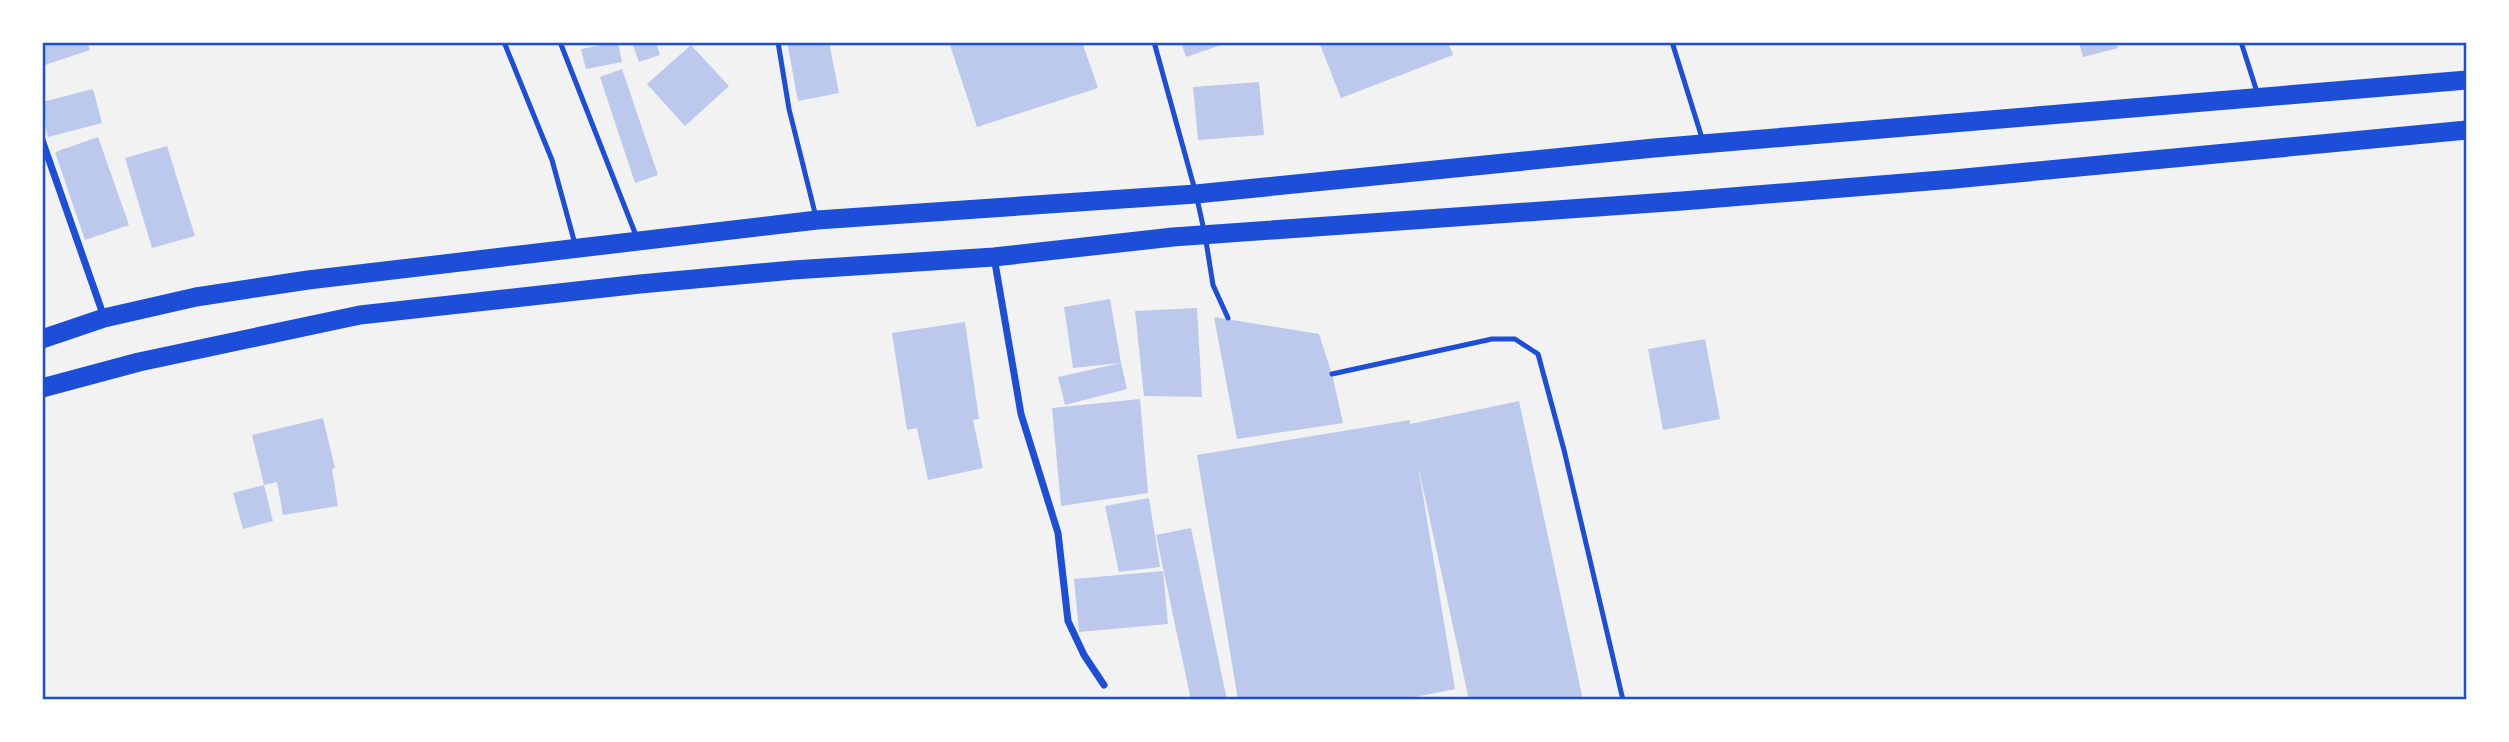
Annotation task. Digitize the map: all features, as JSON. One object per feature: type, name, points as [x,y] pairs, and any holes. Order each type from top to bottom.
[{"type":"highway","points":[[42,339],[104,318],[196,297],[576,247],[817,220],[1196,194],[1704,145],[2467,80]]},
{"type":"highway","points":[[42,388],[139,362],[360,315],[640,284],[793,270],[994,257],[1205,235],[1927,181],[2467,130]]},
{"type":"street","points":[[42,140],[104,318]]},
{"type":"street","points":[[994,257],[1021,414],[1058,533],[1068,621],[1084,655],[1104,685]]},
{"type":"lane","points":[[504,42],[551,160],[576,247]]},
{"type":"lane","points":[[560,42],[638,241]]},
{"type":"lane","points":[[778,42],[789,109],[817,220]]},
{"type":"lane","points":[[1154,42],[1196,194],[1213,285],[1228,318]]},
{"type":"lane","points":[[1672,42],[1704,145]]},
{"type":"lane","points":[[2241,42],[2259,98]]},
{"type":"lane","points":[[1332,374],[1492,339],[1515,339],[1538,354],[1564,450],[1623,700]]},
{"type":"building","points":[[42,42],[87,42],[90,50],[42,66]]},
{"type":"building","points":[[618,42],[622,62],[586,69],[581,49]]},
{"type":"building","points":[[632,42],[656,42],[660,55],[639,62]]},
{"type":"building","points":[[787,42],[829,42],[839,93],[798,101]]},
{"type":"building","points":[[949,42],[1082,42],[1098,88],[977,127]]},
{"type":"building","points":[[1181,42],[1230,42],[1186,57]]},
{"type":"building","points":[[1319,42],[1448,42],[1453,55],[1341,98]]},
{"type":"building","points":[[2079,42],[2116,42],[2118,48],[2083,57]]},
{"type":"building","points":[[691,45],[729,86],[685,126],[647,84]]},
{"type":"building","points":[[622,69],[658,175],[635,183],[600,77]]},
{"type":"building","points":[[1259,82],[1264,135],[1198,140],[1193,87]]},
{"type":"building","points":[[93,89],[102,123],[48,137],[42,102]]},
{"type":"building","points":[[98,137],[129,225],[85,240],[55,152]]},
{"type":"building","points":[[167,146],[195,236],[152,248],[125,158]]},
{"type":"building","points":[[1110,299],[1121,363],[1073,368],[1064,307]]},
{"type":"building","points":[[1197,308],[1202,397],[1144,396],[1135,311]]},
{"type":"building","points":[[1214,317],[1319,334],[1332,374],[1343,423],[1237,439]]},
{"type":"building","points":[[965,322],[979,419],[973,420],[983,468],[928,480],[917,428],[907,430],[892,333]]},
{"type":"building","points":[[1705,339],[1720,419],[1663,430],[1648,349]]},
{"type":"building","points":[[1121,363],[1127,389],[1065,405],[1058,377]]},
{"type":"building","points":[[1140,399],[1148,493],[1061,506],[1052,408]]},
{"type":"building","points":[[1519,401],[1583,700],[1469,700],[1418,465],[1455,689],[1400,700],[1238,700],[1197,455],[1410,420],[1410,424]]},
{"type":"building","points":[[323,418],[335,468],[332,469],[338,506],[283,515],[277,482],[264,485],[252,435]]},
{"type":"building","points":[[264,485],[273,521],[243,529],[233,493]]},
{"type":"building","points":[[1149,498],[1160,567],[1119,572],[1105,506]]},
{"type":"building","points":[[1191,528],[1227,700],[1191,700],[1156,535]]},
{"type":"building","points":[[1163,571],[1168,624],[1079,632],[1074,579]]}]
